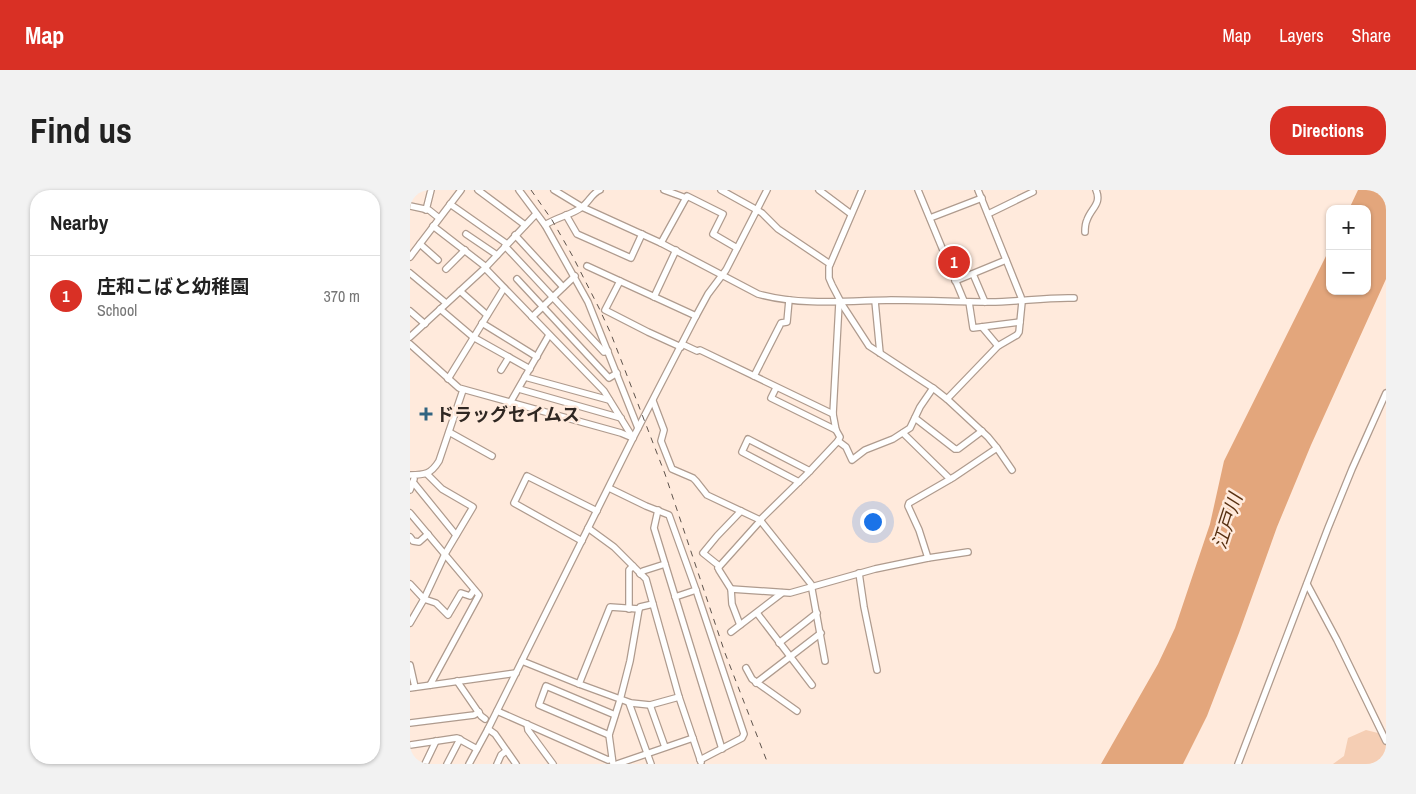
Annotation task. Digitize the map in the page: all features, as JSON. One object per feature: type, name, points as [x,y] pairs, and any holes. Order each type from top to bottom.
[{"type":"street","points":[[426,210],[431,190]]},
{"type":"street","points":[[410,257],[461,190]]},
{"type":"street","points":[[478,190],[525,225]]},
{"type":"street","points":[[519,190],[545,224],[575,276],[588,302],[638,428]]},
{"type":"street","points":[[554,190],[582,207],[676,250],[758,294],[789,300],[840,303],[876,301],[985,302],[1054,297],[1074,298]]},
{"type":"street","points":[[545,224],[582,207],[600,190]]},
{"type":"street","points":[[664,190],[686,198],[687,196],[722,214],[712,234],[738,248]]},
{"type":"street","points":[[721,190],[762,213],[778,229],[830,264]]},
{"type":"street","points":[[469,764],[696,316],[738,248],[767,190]]},
{"type":"street","points":[[819,190],[851,214]]},
{"type":"street","points":[[862,190],[830,264],[829,278],[840,303],[869,346],[947,399],[982,431],[997,448],[1012,470]]},
{"type":"street","points":[[918,190],[955,281],[967,301],[973,328],[1020,322]]},
{"type":"street","points":[[947,399],[998,346],[1019,332],[1022,300],[978,190]]},
{"type":"street","points":[[1085,232],[1087,220],[1099,196],[1096,190]]},
{"type":"street","points":[[988,214],[1033,192]]},
{"type":"street","points":[[661,243],[686,198]]},
{"type":"street","points":[[930,218],[982,198]]},
{"type":"street","points":[[450,204],[506,245],[604,352],[608,351]]},
{"type":"street","points":[[410,206],[429,210],[439,218]]},
{"type":"street","points":[[410,337],[485,267],[536,214]]},
{"type":"street","points":[[566,215],[577,234],[631,258],[642,234]]},
{"type":"street","points":[[433,226],[485,267],[604,391],[633,438]]},
{"type":"street","points":[[466,234],[497,255]]},
{"type":"street","points":[[515,235],[563,287]]},
{"type":"street","points":[[420,244],[438,260]]},
{"type":"street","points":[[446,268],[465,250]]},
{"type":"street","points":[[654,297],[676,250]]},
{"type":"street","points":[[955,281],[1006,260]]},
{"type":"street","points":[[587,266],[696,316]]},
{"type":"street","points":[[410,274],[446,303]]},
{"type":"street","points":[[973,274],[985,302]]},
{"type":"street","points":[[532,317],[575,276]]},
{"type":"street","points":[[517,280],[609,378],[617,373]]},
{"type":"street","points":[[620,281],[605,310],[648,332],[697,351],[700,350],[776,388],[834,414]]},
{"type":"street","points":[[448,379],[504,288]]},
{"type":"street","points":[[460,291],[487,315]]},
{"type":"street","points":[[754,376],[781,323],[788,322],[789,300]]},
{"type":"street","points":[[876,301],[880,354]]},
{"type":"street","points":[[718,568],[760,520],[810,471],[840,437],[836,430],[834,414],[840,303]]},
{"type":"street","points":[[440,309],[473,337],[530,369]]},
{"type":"street","points":[[410,311],[424,324]]},
{"type":"street","points":[[482,324],[537,357]]},
{"type":"street","points":[[982,327],[998,346]]},
{"type":"street","points":[[510,403],[549,335]]},
{"type":"street","points":[[410,344],[448,379],[463,390],[621,433],[633,438]]},
{"type":"street","points":[[501,370],[509,357]]},
{"type":"street","points":[[525,377],[609,400]]},
{"type":"street","points":[[776,388],[770,398],[836,430]]},
{"type":"street","points":[[838,441],[846,447],[852,460],[865,450],[903,433],[910,428],[933,388]]},
{"type":"street","points":[[518,389],[621,418]]},
{"type":"street","points":[[410,490],[413,475],[427,474],[434,469],[439,461],[463,390]]},
{"type":"street","points":[[1238,764],[1352,469],[1386,393]]},
{"type":"street","points":[[653,401],[664,430],[661,441],[672,469],[693,478],[707,496],[760,520],[811,584],[825,661]]},
{"type":"street","points":[[915,418],[955,449],[958,449],[982,431]]},
{"type":"street","points":[[449,432],[492,456]]},
{"type":"street","points":[[903,433],[950,479]]},
{"type":"street","points":[[799,482],[742,452],[748,439],[810,471]]},
{"type":"street","points":[[928,558],[919,530],[908,506],[909,502],[950,479],[997,448]]},
{"type":"street","points":[[771,466],[778,454]]},
{"type":"street","points":[[410,623],[424,599],[445,554],[473,507],[442,489],[427,474]]},
{"type":"street","points":[[582,541],[514,503],[528,476],[597,511]]},
{"type":"street","points":[[413,482],[456,535]]},
{"type":"street","points":[[588,528],[614,547],[646,579],[701,762],[742,738],[744,734],[669,515],[609,488]]},
{"type":"street","points":[[658,510],[654,528],[722,749]]},
{"type":"street","points":[[740,625],[732,604],[731,589],[718,565],[703,553],[741,511]]},
{"type":"street","points":[[410,513],[479,595],[430,685]]},
{"type":"street","points":[[410,537],[414,541],[419,542],[428,534]]},
{"type":"street","points":[[731,589],[790,593],[859,573],[928,558],[968,552]]},
{"type":"street","points":[[640,574],[643,571],[665,564]]},
{"type":"street","points":[[629,609],[629,570],[633,566]]},
{"type":"street","points":[[859,573],[877,670]]},
{"type":"street","points":[[410,584],[424,599],[436,603],[448,615],[461,593],[470,596],[474,590]]},
{"type":"street","points":[[1307,584],[1337,640],[1386,741]]},
{"type":"street","points":[[675,596],[696,590]]},
{"type":"street","points":[[731,632],[782,593]]},
{"type":"street","points":[[614,762],[610,735],[634,643],[639,610],[640,607],[653,604]]},
{"type":"street","points":[[579,684],[610,607],[639,610]]},
{"type":"street","points":[[757,613],[812,685]]},
{"type":"street","points":[[779,643],[817,613]]},
{"type":"street","points":[[756,683],[821,633]]},
{"type":"street","points":[[522,661],[630,703],[650,705],[680,697]]},
{"type":"street","points":[[410,665],[412,688],[516,673]]},
{"type":"street","points":[[746,668],[752,680],[797,711]]},
{"type":"street","points":[[457,681],[485,719]]},
{"type":"street","points":[[610,735],[539,705],[546,686],[616,716]]},
{"type":"street","points":[[630,703],[651,764]]},
{"type":"street","points":[[650,705],[665,747]]},
{"type":"street","points":[[497,711],[614,762],[693,738]]},
{"type":"street","points":[[410,723],[474,715],[479,712]]},
{"type":"street","points":[[528,724],[528,730],[552,764]]},
{"type":"street","points":[[488,729],[495,734],[516,764]]},
{"type":"street","points":[[411,746],[457,738],[477,749]]},
{"type":"street","points":[[447,764],[460,739]]},
{"type":"street","points":[[425,764],[436,741]]},
{"type":"street","points":[[497,764],[501,755],[506,751]]},
{"type":"shaded area","points":[[1366,730],[1386,736],[1386,764],[1333,764],[1344,756],[1348,738]]},
{"type":"water","name":"江戸川","points":[[1358,190],[1386,190],[1386,279],[1311,445],[1277,527],[1207,716],[1183,764],[1101,764],[1158,664],[1175,628],[1210,524],[1224,461],[1326,256],[1326,295],[1371,295],[1371,205],[1351,205]]},
{"type":"railway","points":[[531,190],[552,220],[572,255],[611,334],[665,474],[725,653],[768,764]]},
{"type":"place","name":"庄和こばと幼稚園","points":[[954,262]]},
{"type":"place","name":"ドラッグセイムス","points":[[426,414]]}]
